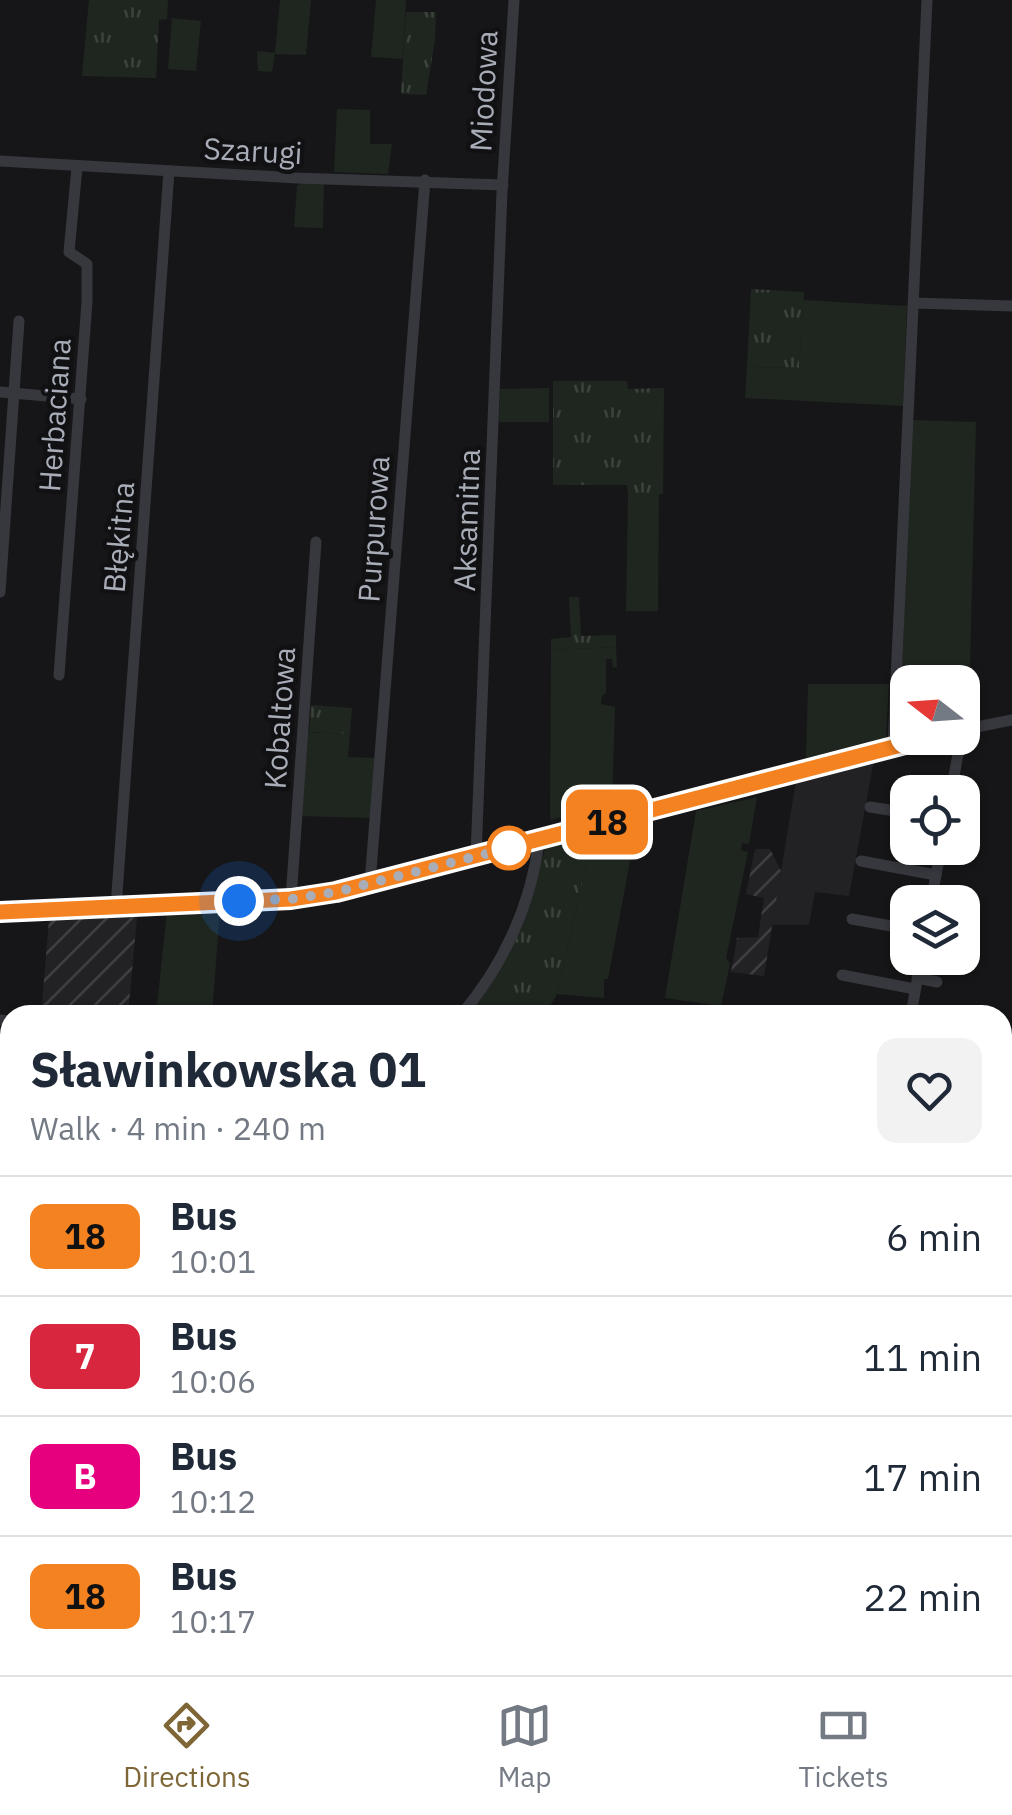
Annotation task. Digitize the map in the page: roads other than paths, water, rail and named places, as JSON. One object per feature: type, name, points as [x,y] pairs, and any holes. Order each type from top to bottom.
[{"type":"street","name":"Miodowa","points":[[503,184],[514,0]]},
{"type":"street","points":[[896,665],[927,0]]},
{"type":"street","name":"Szarugi","points":[[0,161],[296,178],[503,184]]},
{"type":"street","name":"Herbaciana","points":[[59,675],[86,264],[69,252],[77,167]]},
{"type":"street","name":"Błękitna","points":[[116,907],[169,171]]},
{"type":"street","name":"Purpurowa","points":[[370,883],[426,180]]},
{"type":"street","name":"Aksamitna","points":[[476,856],[503,184]]},
{"type":"street","points":[[914,302],[1012,306]]},
{"type":"street","points":[[0,592],[7,393],[19,320]]},
{"type":"street","points":[[7,393],[80,399]]},
{"type":"street","name":"Kobaltowa","points":[[291,899],[316,542]]},
{"type":"street","points":[[980,726],[1012,720]]},
{"type":"street","points":[[0,912],[291,899],[539,841],[890,747]]},
{"type":"street","points":[[870,807],[890,810]]},
{"type":"street","points":[[469,1005],[485,986],[510,940],[528,892],[539,841]]},
{"type":"street","points":[[861,862],[936,875]]},
{"type":"street","points":[[934,885],[937,865]]},
{"type":"street","points":[[852,919],[890,926]]},
{"type":"street","points":[[842,975],[938,979]]},
{"type":"street","points":[[913,1005],[918,975]]}]
